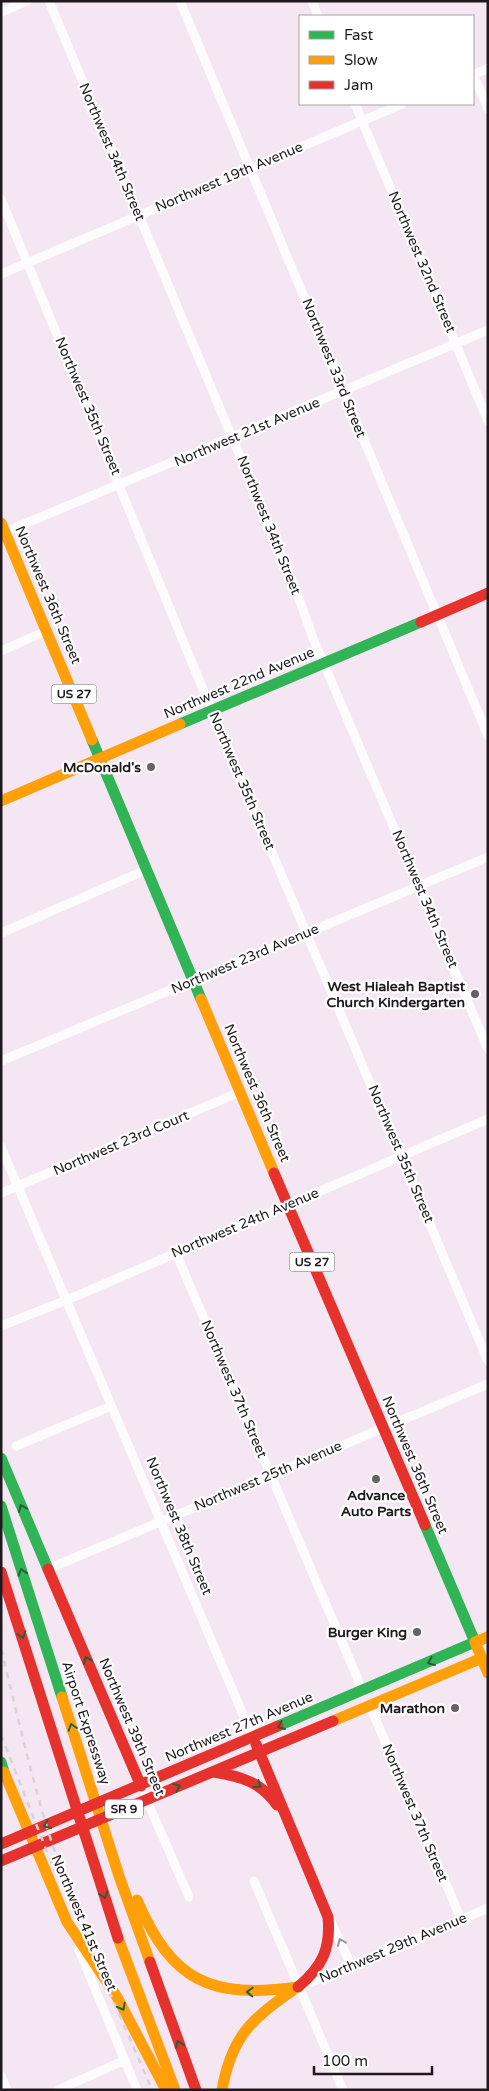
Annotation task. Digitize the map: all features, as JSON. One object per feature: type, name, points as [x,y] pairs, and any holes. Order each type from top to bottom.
[{"type":"main road","name":"Northwest 36th Street","points":[[3,528],[148,868],[194,982],[382,1428],[475,1642],[485,1657],[488,1673]]},
{"type":"main road","name":"Northwest 22nd Avenue","points":[[1,801],[488,593]]},
{"type":"main road","name":"Northwest 39th Street","points":[[1,1458],[141,1786]]},
{"type":"main road","name":"Airport Expressway","points":[[1,1506],[141,1941],[196,2090]]},
{"type":"main road","points":[[1,1572],[122,1950],[175,2090]]},
{"type":"main road","name":"Northwest 27th Avenue","points":[[1,1844],[488,1637]]},
{"type":"main road","name":"SR 9","points":[[1,1861],[485,1657]]},
{"type":"main road","points":[[341,1718],[359,1700],[361,1692]]},
{"type":"main road","name":"Northwest 38th Street","points":[[222,2090],[229,2059],[240,2036],[265,2008],[313,1975],[324,1960],[330,1934],[328,1917],[253,1738]]},
{"type":"main road","name":"Northwest 41st Street","points":[[2,1767],[67,1922]]},
{"type":"main road","points":[[212,1772],[245,1777],[260,1785],[273,1800],[290,1828]]},
{"type":"main road","points":[[109,1841],[152,1932],[167,1955],[183,1968],[200,1981],[237,1991],[273,1991],[298,1987]]},
{"type":"main road","points":[[67,1922],[117,1997],[166,2090]]},
{"type":"street","points":[[1,12],[27,1]]},
{"type":"street","name":"Northwest 34th Street","points":[[49,1],[138,216],[233,437],[324,663],[488,1049]]},
{"type":"street","name":"Northwest 33rd Street","points":[[180,1],[252,168],[436,615],[488,736]]},
{"type":"street","points":[[312,1],[318,15]]},
{"type":"street","points":[[474,74],[488,68]]},
{"type":"street","points":[[474,76],[488,109]]},
{"type":"street","name":"Northwest 32nd Street","points":[[355,105],[488,421]]},
{"type":"street","name":"Northwest 19th Avenue","points":[[1,274],[400,105]]},
{"type":"street","name":"Northwest 35th Street","points":[[1,199],[212,711],[488,1361]]},
{"type":"street","name":"Northwest 21st Avenue","points":[[3,528],[120,485],[488,330]]},
{"type":"street","points":[[1,651],[46,631]]},
{"type":"street","name":"Northwest 23rd Avenue","points":[[1,1061],[194,982],[488,857]]},
{"type":"street","points":[[1,933],[148,868]]},
{"type":"street","name":"Northwest 23rd Court","points":[[1,1194],[240,1092]]},
{"type":"street","name":"Northwest 24th Avenue","points":[[1,1326],[67,1300],[488,1119]]},
{"type":"street","name":"Northwest 38th Street","points":[[1,1148],[253,1738]]},
{"type":"street","name":"Northwest 37th Street","points":[[176,1253],[357,1678],[361,1692]]},
{"type":"street","name":"Northwest 25th Avenue","points":[[48,1569],[488,1384]]},
{"type":"street","points":[[16,1446],[111,1406]]},
{"type":"street","name":"Northwest 37th Street","points":[[370,1706],[460,1919]]},
{"type":"street","name":"Northwest 39th Street","points":[[141,1786],[189,1897]]},
{"type":"street","points":[[254,1881],[343,2090]]},
{"type":"street","name":"Northwest 29th Avenue","points":[[298,1987],[352,1967],[488,1908]]},
{"type":"street","name":"Northwest 38th Street","points":[[328,1917],[336,1930],[352,1967]]},
{"type":"street","name":"Northwest 41st Street","points":[[67,1922],[137,2090]]},
{"type":"street","points":[[58,2090],[125,2060]]},
{"type":"street","points":[[1,2076],[7,2090]]},
{"type":"railway","points":[[1,1649],[49,1835],[91,1948],[152,2090]]},
{"type":"railway","points":[[1,1735],[55,1872]]},
{"type":"traffic: fast","points":[[180,724],[421,622]]},
{"type":"traffic: fast","points":[[92,740],[201,999]]},
{"type":"traffic: fast","points":[[1,1458],[48,1569]]},
{"type":"traffic: fast","points":[[1,1506],[62,1697]]},
{"type":"traffic: fast","points":[[278,1726],[475,1642],[425,1525]]},
{"type":"traffic: fast","points":[[1,1762],[4,1772]]},
{"type":"traffic: slow","points":[[1,523],[92,740]]},
{"type":"traffic: slow","points":[[1,801],[180,724]]},
{"type":"traffic: slow","points":[[201,999],[274,1173]]},
{"type":"traffic: slow","points":[[488,1637],[475,1642],[488,1673]]},
{"type":"traffic: slow","points":[[333,1721],[482,1658]]},
{"type":"traffic: slow","points":[[62,1697],[119,1876],[150,1962]]},
{"type":"traffic: slow","points":[[4,1772],[67,1922]]},
{"type":"traffic: slow","points":[[137,1900],[150,1928],[165,1950],[180,1967],[198,1979],[218,1986],[241,1990],[298,1987]]},
{"type":"traffic: slow","points":[[67,1922],[117,1997],[166,2090]]},
{"type":"traffic: slow","points":[[118,1938],[175,2090]]},
{"type":"traffic: slow","points":[[222,2090],[231,2057],[245,2032],[265,2011],[292,1991]]},
{"type":"traffic: jam","points":[[421,622],[488,593]]},
{"type":"traffic: jam","points":[[274,1173],[425,1525]]},
{"type":"traffic: jam","points":[[48,1569],[141,1786]]},
{"type":"traffic: jam","points":[[1,1572],[118,1938]]},
{"type":"traffic: jam","points":[[1,1861],[333,1721]]},
{"type":"traffic: jam","points":[[1,1844],[278,1726]]},
{"type":"traffic: jam","points":[[256,1744],[328,1917],[328,1939],[323,1956],[313,1972],[298,1987]]},
{"type":"traffic: jam","points":[[213,1772],[249,1781],[264,1791],[277,1805]]},
{"type":"traffic: jam","points":[[150,1962],[196,2090]]},
{"type":"place","name":"McDonald's","points":[[151,767]]},
{"type":"place","name":"West Hialeah Baptist Church Kindergarten","points":[[475,994]]},
{"type":"place","name":"Advance Auto Parts","points":[[376,1479]]},
{"type":"place","name":"Burger King","points":[[417,1632]]},
{"type":"place","name":"Marathon","points":[[455,1708]]}]
